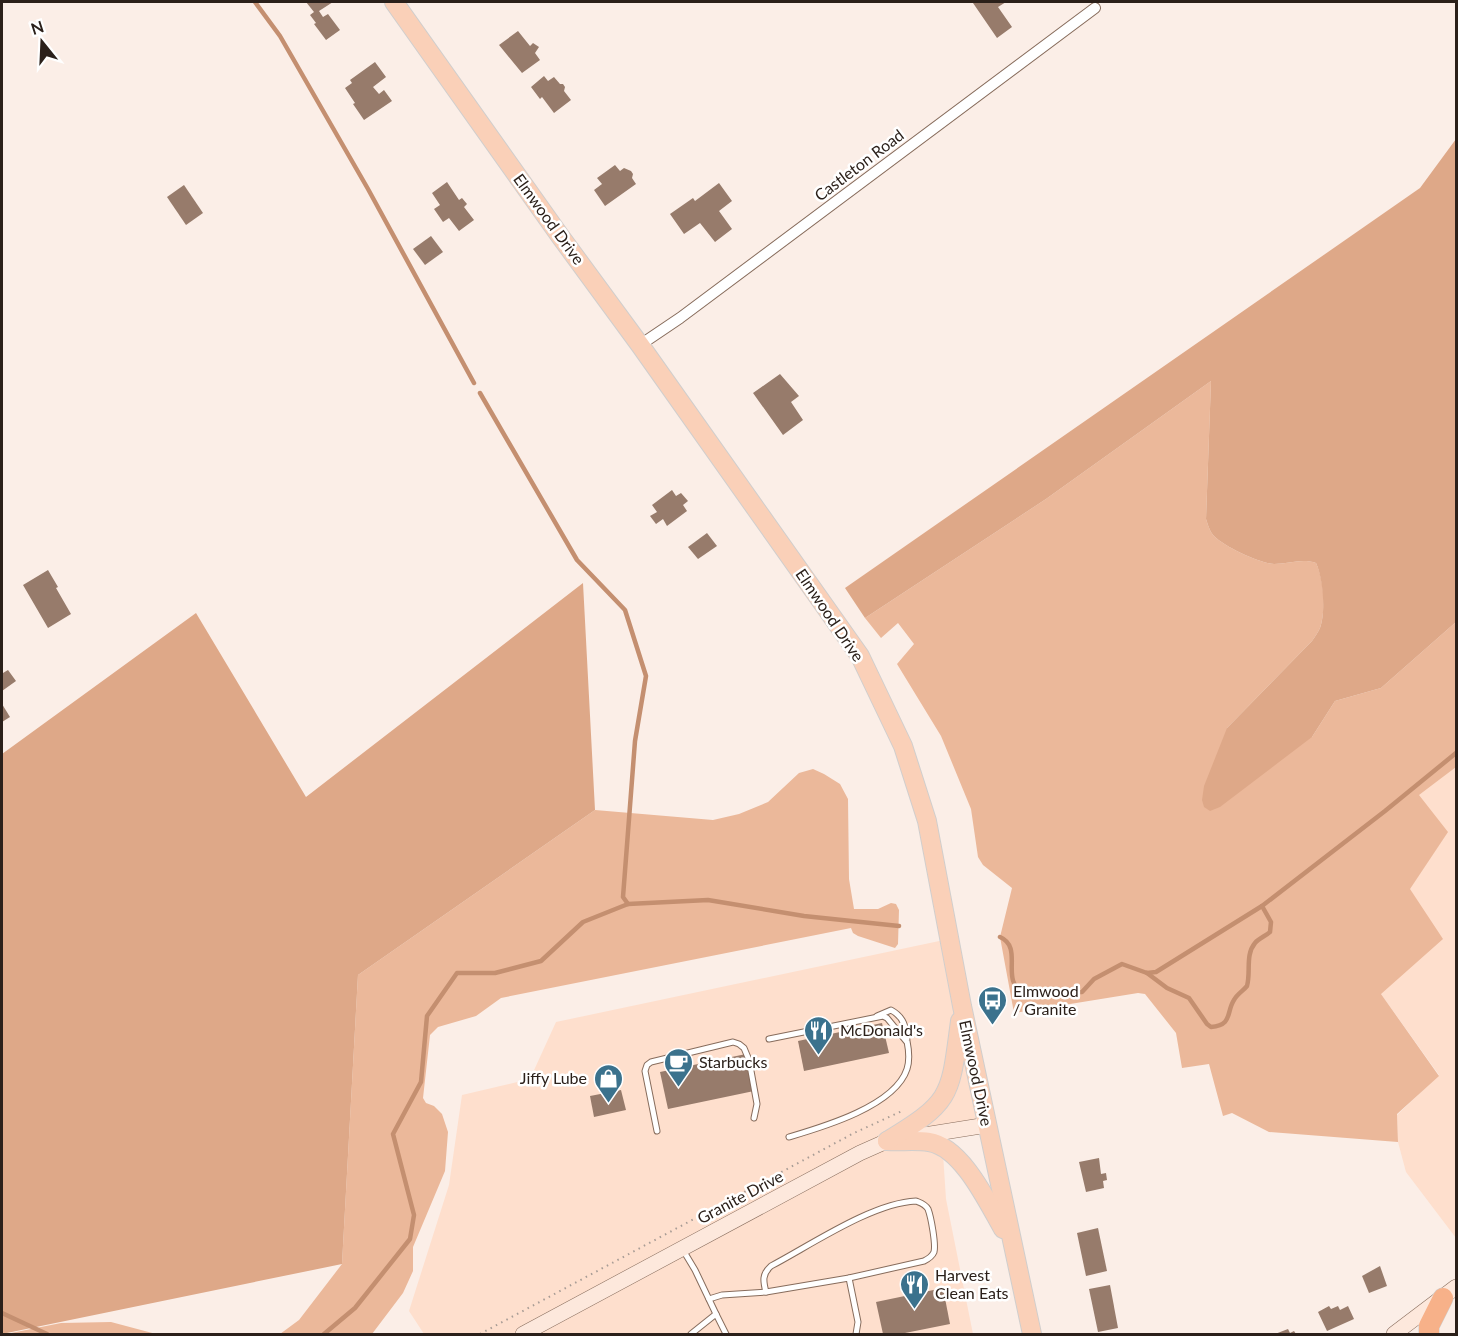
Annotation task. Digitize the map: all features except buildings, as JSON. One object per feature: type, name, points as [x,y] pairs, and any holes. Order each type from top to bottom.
[{"type":"highway","points":[[1429,1335],[1429,1326],[1450,1292]]},
{"type":"main road","name":"Elmwood Drive","points":[[394,2],[860,656],[903,746],[927,821],[962,1006],[1032,1335]]},
{"type":"main road","points":[[886,1141],[920,1121],[943,1098],[952,1078],[962,1006]]},
{"type":"main road","points":[[886,1141],[930,1142],[954,1156],[976,1184],[1012,1244]]},
{"type":"street","name":"Castleton Road","points":[[640,345],[680,318],[1095,8]]},
{"type":"street","name":"Granite Drive","points":[[522,1335],[886,1141],[987,1125]]},
{"type":"street","points":[[1394,1335],[1450,1292]]},
{"type":"lane","points":[[769,1039],[877,1016],[891,1010],[897,1014],[906,1027],[909,1056],[907,1069],[896,1088],[885,1097],[838,1122],[789,1137]]},
{"type":"lane","points":[[877,1016],[887,1018],[908,1045]]},
{"type":"lane","points":[[657,1131],[645,1071],[647,1065],[651,1062],[733,1042],[739,1044],[749,1060],[757,1104],[754,1118]]},
{"type":"lane","points":[[709,1299],[722,1295],[765,1292],[849,1278],[924,1261],[930,1258],[935,1242],[927,1208],[923,1203],[907,1202],[865,1215],[771,1266],[764,1277],[765,1292]]},
{"type":"lane","points":[[682,1249],[726,1335]]},
{"type":"lane","points":[[849,1278],[858,1322],[856,1335]]},
{"type":"lane","points":[[691,1335],[716,1314]]},
{"type":"path","points":[[480,1335],[854,1133],[909,1107]]},
{"type":"shaded area","points":[[1456,139],[1456,622],[1381,688],[1335,701],[1312,737],[1220,807],[1210,811],[1204,807],[1202,800],[1204,786],[1227,728],[1312,641],[1320,628],[1323,604],[1316,563],[1301,561],[1274,564],[1260,561],[1226,545],[1210,530],[1206,519],[1211,381],[1046,499],[865,618],[845,588],[1420,188]]},
{"type":"shaded area","points":[[1211,381],[1206,519],[1210,530],[1226,545],[1260,561],[1274,564],[1301,561],[1316,563],[1323,595],[1322,621],[1313,639],[1227,728],[1312,737],[1335,701],[1381,688],[1456,622],[1456,767],[1419,795],[1448,832],[1410,889],[1443,939],[1381,994],[1439,1076],[1397,1114],[1398,1142],[1269,1132],[1232,1113],[1223,1116],[1209,1064],[1182,1068],[1176,1033],[1145,994],[1138,993],[1014,1013],[1000,937],[1012,888],[983,865],[978,857],[971,809],[941,736],[897,664],[914,644],[898,623],[881,638],[865,618],[1046,499]]},
{"type":"shaded area","points":[[583,583],[595,810],[358,975],[342,1264],[2,1334],[2,754],[196,613],[306,797]]},
{"type":"shaded area","points":[[1456,739],[1456,1238],[1406,1172],[1398,1142],[1397,1115],[1439,1075],[1381,994],[1363,820]]},
{"type":"shaded area","points":[[813,769],[840,784],[848,799],[849,879],[854,909],[878,909],[891,903],[896,904],[899,910],[898,944],[895,948],[858,936],[851,928],[501,998],[476,1016],[438,1027],[430,1035],[423,1098],[426,1103],[434,1106],[442,1114],[448,1132],[445,1171],[413,1247],[413,1271],[403,1293],[372,1334],[280,1334],[299,1320],[342,1264],[358,975],[595,810],[713,820],[739,814],[768,802],[799,773]]},
{"type":"shaded area","points":[[944,940],[982,1131],[942,1139],[946,1199],[973,1334],[424,1334],[409,1311],[449,1185],[462,1095],[530,1079],[556,1022]]},
{"type":"shaded area","points":[[111,1322],[156,1334],[6,1334],[61,1323]]},
{"type":"waterway","points":[[255,2],[280,36],[368,189],[474,383]]},
{"type":"waterway","points":[[480,393],[577,560],[625,610],[646,676],[635,741],[623,897],[628,904]]},
{"type":"waterway","points":[[1000,937],[1011,949],[1013,981],[1017,988],[1025,993],[1082,992],[1094,979],[1122,964],[1147,973],[1156,972],[1262,906],[1456,753]]},
{"type":"waterway","points":[[324,1334],[355,1308],[410,1239],[414,1215],[393,1134],[421,1082],[427,1016],[457,973],[495,973],[541,961],[583,922],[628,904],[708,900],[804,916],[899,926]]},
{"type":"waterway","points":[[1147,973],[1167,988],[1189,998],[1211,1027],[1223,1024],[1235,998],[1247,986],[1252,948],[1257,941],[1270,932],[1271,922],[1262,906]]},
{"type":"waterway","points":[[2,1313],[47,1334]]},
{"type":"place","name":"Elmwood / Granite","points":[[992,1026]]},
{"type":"place","name":"McDonald's","points":[[819,1056]]},
{"type":"place","name":"Starbucks","points":[[678,1088]]},
{"type":"place","name":"Jiffy Lube","points":[[608,1104]]},
{"type":"place","name":"Harvest Clean Eats","points":[[914,1310]]}]
